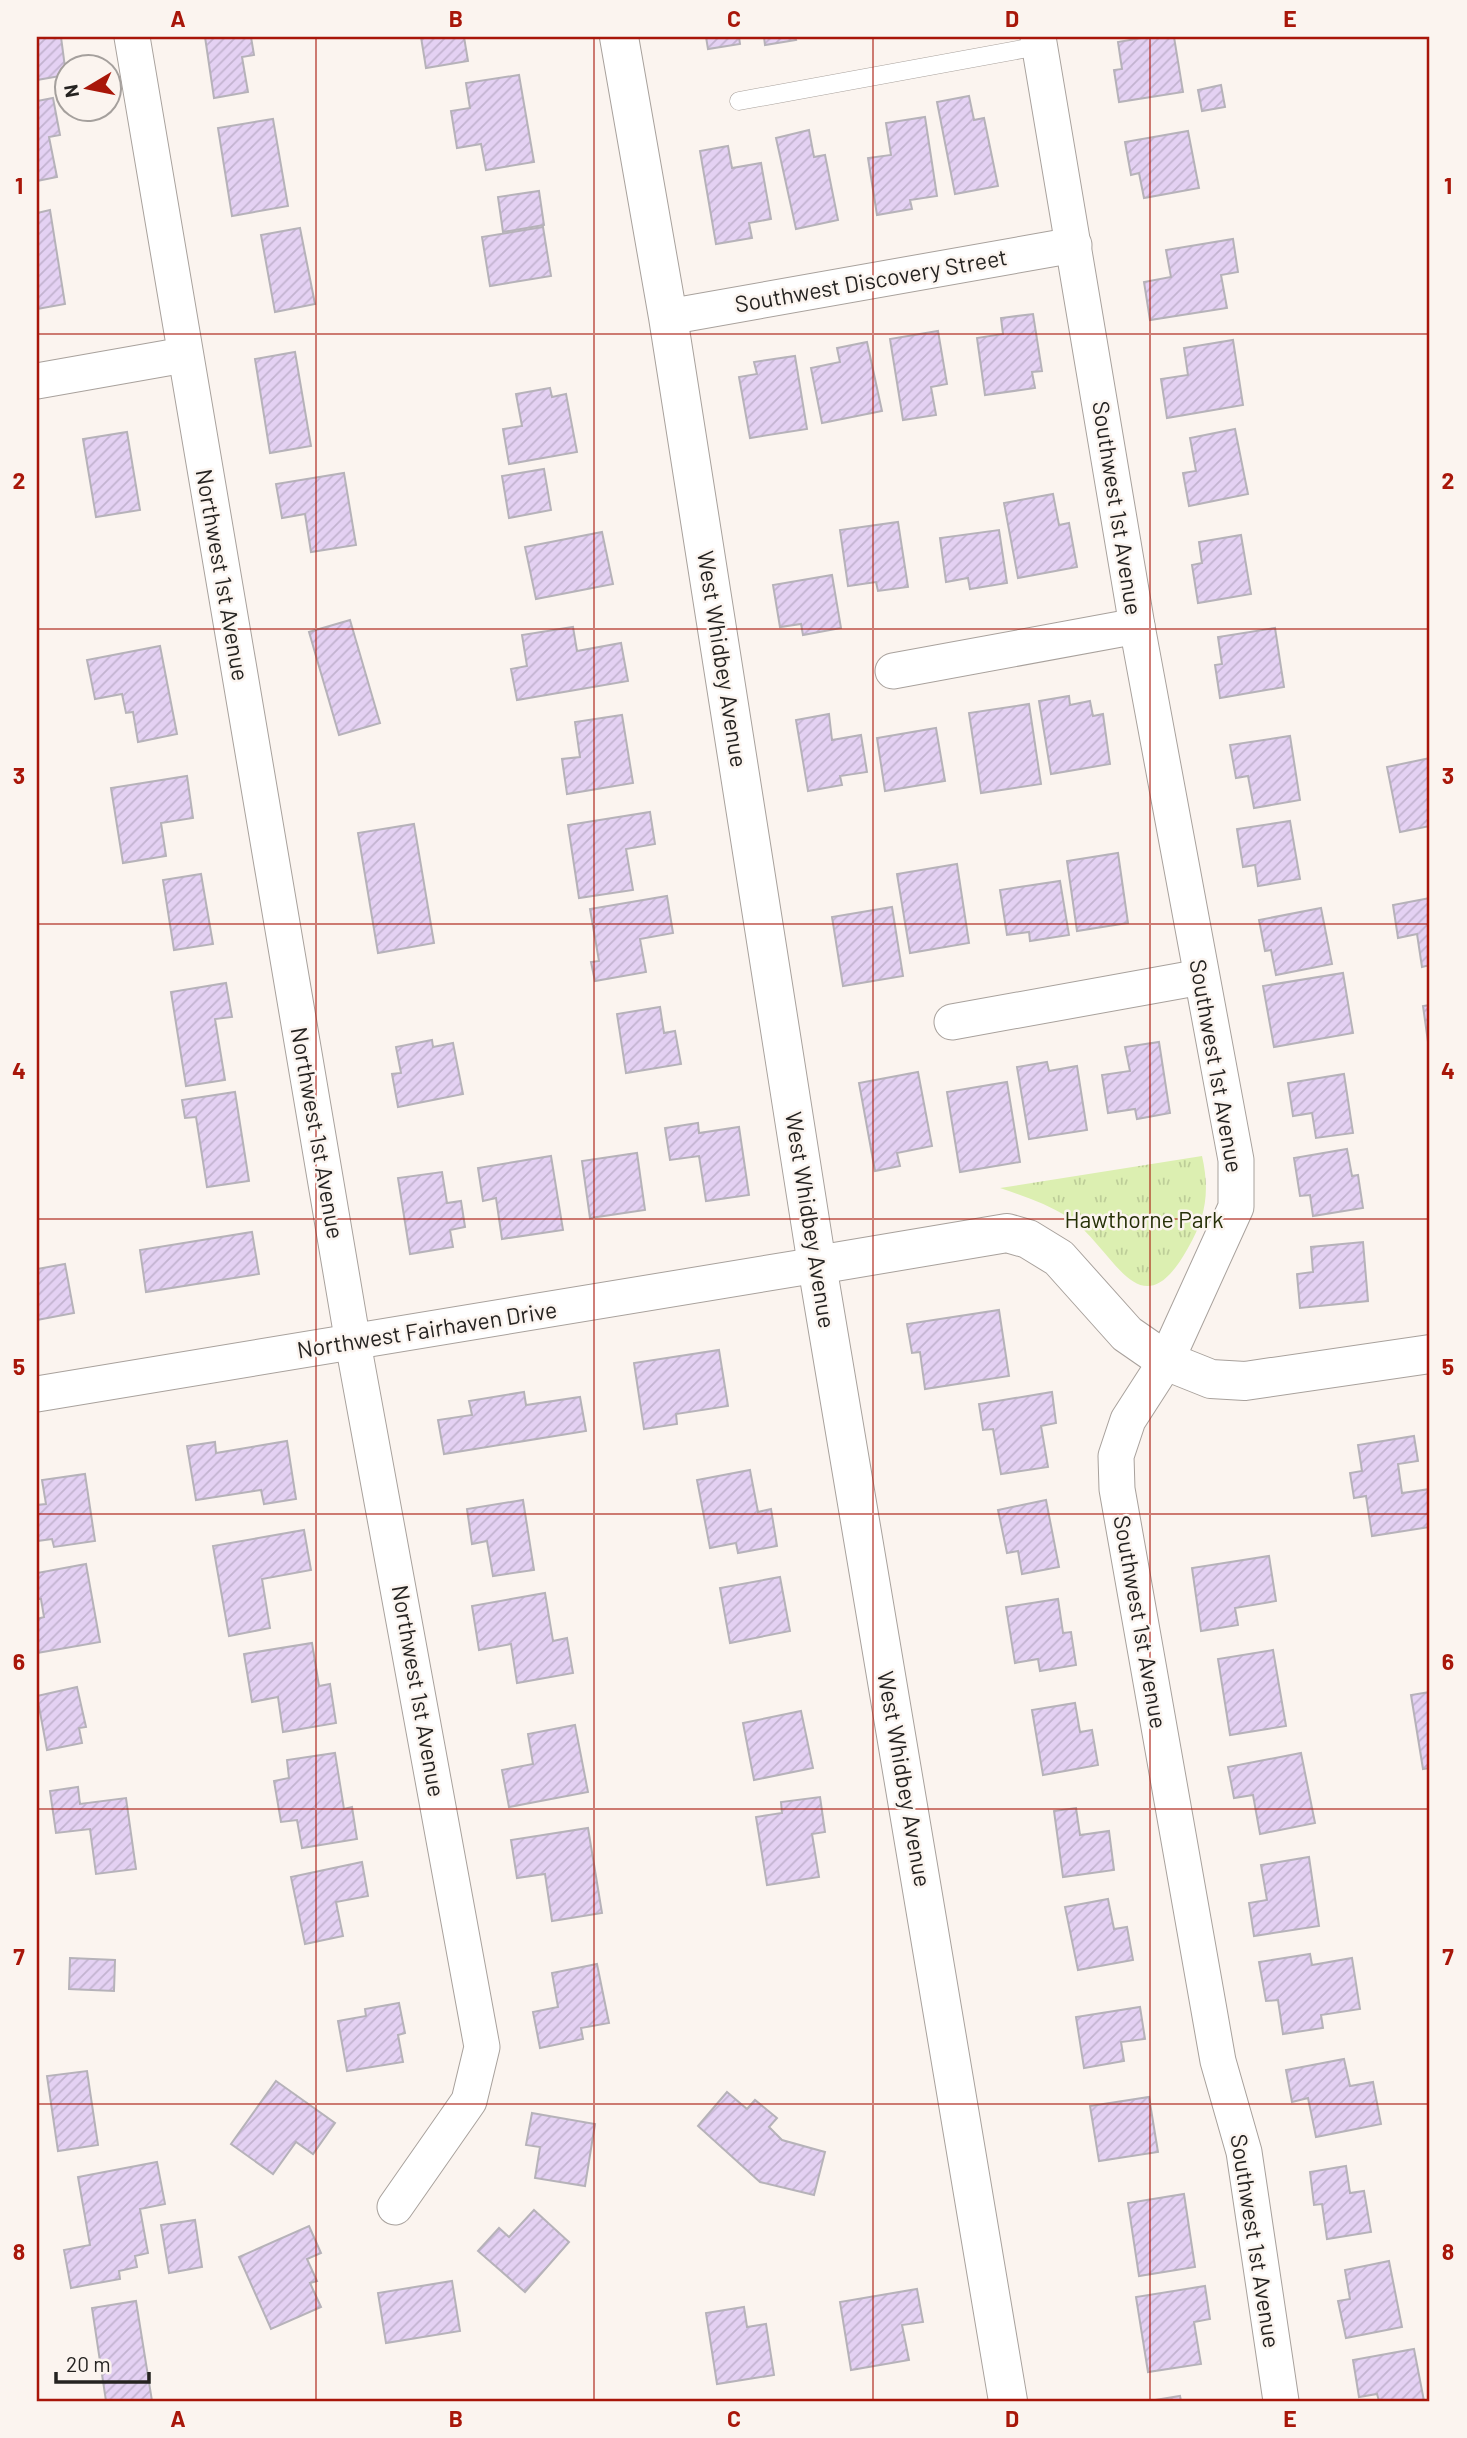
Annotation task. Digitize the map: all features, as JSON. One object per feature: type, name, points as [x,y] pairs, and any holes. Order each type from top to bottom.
[{"type":"street","name":"Northwest 1st Avenue","points":[[132,37],[353,1343],[482,2047],[469,2101],[395,2207]]},
{"type":"street","name":"West Whidbey Avenue","points":[[620,37],[668,317],[817,1265],[1008,2401]]},
{"type":"street","name":"Southwest 1st Avenue","points":[[1039,42],[1136,626],[1236,1160],[1236,1207],[1166,1361],[1128,1420],[1116,1456],[1116,1489],[1218,2061],[1244,2152],[1281,2401]]},
{"type":"street","name":"Southwest Discovery Street","points":[[668,317],[1074,245]]},
{"type":"street","points":[[37,381],[184,355]]},
{"type":"street","points":[[893,671],[1136,626]]},
{"type":"street","points":[[952,1022],[1201,977]]},
{"type":"street","points":[[817,1265],[1007,1233],[1028,1239],[1059,1258],[1126,1334],[1166,1361],[1211,1379],[1245,1381],[1430,1354]]},
{"type":"street","name":"Northwest Fairhaven Drive","points":[[37,1394],[817,1265]]},
{"type":"lane","points":[[738,100],[1039,42]]},
{"type":"green space","name":"Hawthorne Park","points":[[1202,1156],[1206,1192],[1199,1225],[1171,1273],[1155,1285],[1141,1285],[1127,1277],[1069,1218],[1044,1204],[1000,1188]]},
{"type":"building","points":[[37,37],[61,37],[63,52],[52,52],[52,77],[37,80]]},
{"type":"building","points":[[205,37],[251,37],[254,55],[242,57],[248,92],[214,98]]},
{"type":"building","points":[[421,37],[464,37],[468,61],[426,68]]},
{"type":"building","points":[[706,37],[739,37],[740,44],[708,49]]},
{"type":"building","points":[[764,37],[795,37],[796,40],[765,45]]},
{"type":"building","points":[[1147,37],[1174,37],[1183,92],[1119,102],[1114,70],[1122,69],[1118,42]]},
{"type":"building","points":[[519,75],[534,162],[486,170],[481,144],[457,148],[451,111],[470,108],[466,83]]},
{"type":"building","points":[[1221,85],[1225,107],[1202,111],[1198,90]]},
{"type":"building","points":[[969,96],[974,120],[984,118],[998,186],[955,194],[937,102]]},
{"type":"building","points":[[52,98],[52,122],[58,122],[60,135],[49,137],[57,177],[37,181],[37,101]]},
{"type":"building","points":[[925,117],[937,196],[910,200],[912,209],[877,215],[868,158],[891,155],[886,123]]},
{"type":"building","points":[[273,119],[288,206],[232,216],[218,128]]},
{"type":"building","points":[[809,130],[814,157],[825,155],[838,220],[796,229],[776,138]]},
{"type":"building","points":[[1188,131],[1199,188],[1144,198],[1139,173],[1131,175],[1125,142]]},
{"type":"building","points":[[728,146],[732,168],[761,163],[771,219],[749,223],[752,238],[716,244],[700,151]]},
{"type":"building","points":[[539,191],[544,225],[503,232],[498,197]]},
{"type":"building","points":[[50,210],[65,304],[37,309],[37,213]]},
{"type":"building","points":[[543,227],[551,276],[490,286],[482,237]]},
{"type":"building","points":[[300,228],[315,304],[275,312],[261,235]]},
{"type":"building","points":[[1233,239],[1238,272],[1221,275],[1227,308],[1150,320],[1144,282],[1171,277],[1166,250]]},
{"type":"building","points":[[1033,314],[1042,371],[1032,372],[1035,388],[985,395],[977,338],[1003,334],[1001,318]]},
{"type":"building","points":[[938,331],[947,384],[931,387],[936,415],[903,420],[890,339]]},
{"type":"building","points":[[1233,340],[1243,405],[1167,418],[1161,379],[1188,375],[1184,348]]},
{"type":"building","points":[[867,342],[882,411],[822,423],[811,368],[840,362],[837,348]]},
{"type":"building","points":[[295,352],[311,446],[270,453],[255,359]]},
{"type":"building","points":[[795,356],[807,429],[750,438],[739,377],[757,374],[754,362]]},
{"type":"building","points":[[550,388],[552,397],[566,394],[577,452],[509,464],[503,429],[522,426],[516,394]]},
{"type":"building","points":[[1235,429],[1248,494],[1189,506],[1183,473],[1196,471],[1190,438]]},
{"type":"building","points":[[127,432],[140,510],[96,517],[83,439]]},
{"type":"building","points":[[544,469],[551,510],[509,518],[502,476]]},
{"type":"building","points":[[344,473],[356,545],[311,552],[305,514],[282,518],[276,484]]},
{"type":"building","points":[[1053,494],[1059,525],[1069,523],[1077,567],[1018,578],[1004,503]]},
{"type":"building","points":[[898,522],[908,587],[878,591],[876,582],[848,586],[840,530]]},
{"type":"building","points":[[999,530],[1007,583],[970,589],[968,578],[946,582],[940,538]]},
{"type":"building","points":[[602,532],[613,584],[536,599],[525,547]]},
{"type":"building","points":[[1241,535],[1251,594],[1198,603],[1192,565],[1202,563],[1199,542]]},
{"type":"building","points":[[832,575],[841,628],[803,635],[801,624],[780,627],[773,585]]},
{"type":"building","points":[[350,620],[380,723],[339,735],[309,632]]},
{"type":"building","points":[[573,627],[577,651],[621,643],[628,681],[517,700],[511,669],[527,666],[522,635]]},
{"type":"building","points":[[1275,628],[1284,687],[1220,698],[1215,665],[1222,664],[1218,637]]},
{"type":"building","points":[[160,646],[177,734],[138,742],[133,712],[126,713],[122,694],[95,699],[87,660]]},
{"type":"building","points":[[1069,696],[1070,705],[1090,701],[1093,716],[1103,714],[1110,764],[1051,774],[1039,701]]},
{"type":"building","points":[[1029,704],[1041,784],[981,793],[969,713]]},
{"type":"building","points":[[829,714],[832,740],[861,735],[867,772],[840,776],[842,785],[808,791],[796,720]]},
{"type":"building","points":[[622,715],[633,783],[567,794],[562,759],[580,757],[575,722]]},
{"type":"building","points":[[936,728],[945,781],[885,791],[877,738]]},
{"type":"building","points":[[1290,736],[1300,800],[1254,808],[1248,776],[1236,778],[1230,745]]},
{"type":"building","points":[[1430,758],[1430,826],[1400,832],[1387,767]]},
{"type":"building","points":[[187,776],[193,818],[161,823],[166,856],[123,863],[111,788]]},
{"type":"building","points":[[650,812],[655,844],[626,849],[633,890],[579,898],[568,825]]},
{"type":"building","points":[[1290,821],[1300,879],[1258,886],[1255,865],[1243,867],[1237,829]]},
{"type":"building","points":[[414,824],[434,943],[378,953],[358,833]]},
{"type":"building","points":[[1118,853],[1128,923],[1077,931],[1067,861]]},
{"type":"building","points":[[957,864],[969,943],[910,953],[897,874]]},
{"type":"building","points":[[201,874],[213,944],[174,950],[163,880]]},
{"type":"building","points":[[1060,881],[1069,935],[1030,941],[1029,932],[1007,935],[1000,890]]},
{"type":"building","points":[[667,896],[673,933],[640,939],[646,972],[595,981],[591,962],[599,961],[590,909]]},
{"type":"building","points":[[1430,898],[1430,965],[1422,967],[1417,934],[1398,938],[1393,905]]},
{"type":"building","points":[[892,907],[903,976],[843,986],[832,917]]},
{"type":"building","points":[[1321,908],[1332,964],[1276,975],[1271,950],[1265,951],[1259,920]]},
{"type":"building","points":[[1343,973],[1353,1033],[1274,1047],[1263,986]]},
{"type":"building","points":[[226,983],[232,1017],[215,1019],[225,1080],[186,1086],[171,992]]},
{"type":"building","points":[[1430,1005],[1430,1056],[1423,1006]]},
{"type":"building","points":[[660,1007],[664,1033],[675,1031],[681,1064],[626,1073],[617,1014]]},
{"type":"building","points":[[432,1040],[433,1047],[453,1043],[463,1094],[398,1107],[392,1074],[401,1073],[396,1047]]},
{"type":"building","points":[[1159,1042],[1170,1113],[1137,1119],[1135,1109],[1108,1113],[1102,1075],[1130,1071],[1125,1047]]},
{"type":"building","points":[[1047,1062],[1049,1071],[1077,1066],[1087,1130],[1029,1139],[1017,1067]]},
{"type":"building","points":[[918,1072],[932,1146],[897,1153],[900,1166],[875,1171],[859,1083]]},
{"type":"building","points":[[1344,1074],[1353,1133],[1316,1138],[1312,1113],[1293,1116],[1288,1083]]},
{"type":"building","points":[[1007,1082],[1020,1162],[960,1172],[947,1092]]},
{"type":"building","points":[[235,1092],[249,1181],[207,1187],[196,1117],[185,1118],[182,1100]]},
{"type":"building","points":[[698,1123],[699,1133],[739,1127],[749,1195],[706,1201],[699,1156],[670,1160],[665,1128]]},
{"type":"building","points":[[1347,1149],[1352,1176],[1358,1175],[1363,1208],[1313,1216],[1310,1195],[1300,1196],[1294,1158]]},
{"type":"building","points":[[637,1153],[645,1210],[590,1218],[582,1161]]},
{"type":"building","points":[[551,1156],[563,1230],[502,1239],[496,1198],[483,1201],[478,1168]]},
{"type":"building","points":[[442,1172],[447,1203],[461,1201],[465,1227],[450,1230],[453,1247],[410,1254],[398,1178]]},
{"type":"building","points":[[252,1232],[259,1274],[146,1292],[140,1250]]},
{"type":"building","points":[[1363,1242],[1368,1301],[1300,1308],[1297,1274],[1313,1272],[1311,1247]]},
{"type":"building","points":[[65,1264],[74,1313],[37,1320],[37,1269]]},
{"type":"building","points":[[999,1310],[1009,1376],[925,1389],[920,1352],[912,1353],[907,1324]]},
{"type":"building","points":[[719,1350],[728,1406],[676,1414],[677,1424],[644,1429],[634,1363]]},
{"type":"building","points":[[524,1392],[526,1405],[580,1397],[586,1431],[444,1454],[438,1420],[472,1415],[469,1401]]},
{"type":"building","points":[[1052,1392],[1056,1423],[1041,1426],[1048,1467],[1001,1474],[993,1429],[983,1430],[979,1404]]},
{"type":"building","points":[[1414,1436],[1418,1461],[1398,1464],[1402,1493],[1430,1489],[1430,1527],[1372,1536],[1366,1496],[1354,1498],[1350,1473],[1362,1471],[1358,1445]]},
{"type":"building","points":[[287,1441],[296,1499],[264,1504],[261,1490],[196,1500],[187,1446],[215,1442],[216,1453]]},
{"type":"building","points":[[750,1470],[758,1512],[771,1509],[777,1546],[738,1553],[736,1543],[710,1548],[697,1480]]},
{"type":"building","points":[[85,1474],[95,1541],[54,1547],[52,1539],[37,1541],[37,1505],[46,1504],[42,1480]]},
{"type":"building","points":[[523,1500],[534,1570],[493,1576],[487,1541],[472,1544],[467,1509]]},
{"type":"building","points":[[1046,1500],[1059,1567],[1022,1574],[1018,1551],[1007,1553],[998,1510]]},
{"type":"building","points":[[304,1530],[311,1570],[262,1579],[270,1628],[229,1636],[213,1546]]},
{"type":"building","points":[[1269,1556],[1276,1601],[1235,1608],[1238,1625],[1201,1631],[1192,1568]]},
{"type":"building","points":[[86,1564],[100,1642],[37,1653],[37,1619],[44,1617],[41,1599],[37,1599],[37,1573]]},
{"type":"building","points":[[780,1577],[790,1631],[730,1643],[720,1588]]},
{"type":"building","points":[[545,1593],[553,1641],[567,1638],[573,1673],[517,1683],[511,1644],[479,1650],[472,1606]]},
{"type":"building","points":[[1058,1599],[1063,1633],[1071,1632],[1076,1665],[1040,1671],[1038,1659],[1015,1663],[1006,1607]]},
{"type":"building","points":[[312,1643],[319,1686],[330,1684],[336,1723],[283,1732],[278,1697],[252,1702],[244,1654]]},
{"type":"building","points":[[1273,1650],[1286,1726],[1230,1735],[1218,1659]]},
{"type":"building","points":[[77,1687],[86,1727],[79,1728],[82,1743],[47,1750],[37,1696]]},
{"type":"building","points":[[1430,1692],[1430,1768],[1423,1769],[1411,1695]]},
{"type":"building","points":[[1075,1703],[1080,1732],[1092,1730],[1098,1765],[1043,1775],[1032,1710]]},
{"type":"building","points":[[801,1711],[813,1768],[754,1780],[743,1723]]},
{"type":"building","points":[[575,1725],[588,1792],[509,1807],[502,1770],[533,1764],[528,1734]]},
{"type":"building","points":[[335,1753],[344,1809],[352,1807],[357,1839],[302,1848],[297,1820],[281,1822],[274,1781],[289,1778],[287,1760]]},
{"type":"building","points":[[1301,1753],[1315,1823],[1260,1834],[1253,1795],[1234,1798],[1228,1767]]},
{"type":"building","points":[[78,1787],[80,1804],[126,1798],[136,1869],[96,1874],[90,1829],[56,1833],[50,1791]]},
{"type":"building","points":[[820,1797],[825,1832],[812,1834],[819,1877],[767,1885],[756,1817],[782,1813],[781,1802]]},
{"type":"building","points":[[1076,1808],[1080,1835],[1109,1831],[1114,1870],[1063,1877],[1054,1811]]},
{"type":"building","points":[[588,1828],[602,1913],[552,1921],[545,1874],[517,1878],[511,1840]]},
{"type":"building","points":[[1309,1857],[1319,1926],[1254,1936],[1249,1903],[1267,1900],[1261,1865]]},
{"type":"building","points":[[362,1862],[368,1896],[336,1902],[343,1936],[305,1944],[291,1877]]},
{"type":"building","points":[[1108,1899],[1114,1929],[1127,1927],[1133,1960],[1078,1970],[1065,1907]]},
{"type":"building","points":[[1310,1954],[1312,1965],[1352,1958],[1360,2009],[1321,2015],[1323,2028],[1283,2034],[1278,2000],[1266,2001],[1259,1962]]},
{"type":"building","points":[[70,1958],[115,1960],[114,1991],[69,1989]]},
{"type":"building","points":[[597,1964],[609,2023],[581,2028],[583,2039],[540,2048],[533,2012],[558,2007],[552,1973]]},
{"type":"building","points":[[399,2003],[405,2033],[398,2035],[403,2062],[347,2071],[338,2021],[366,2016],[365,2009]]},
{"type":"building","points":[[1140,2007],[1145,2039],[1121,2042],[1124,2061],[1084,2068],[1076,2017]]},
{"type":"building","points":[[1344,2059],[1350,2086],[1373,2082],[1381,2124],[1316,2137],[1308,2098],[1292,2102],[1286,2070]]},
{"type":"building","points":[[87,2071],[98,2145],[58,2151],[47,2076]]},
{"type":"building","points":[[276,2081],[335,2123],[313,2154],[296,2142],[273,2174],[231,2144]]},
{"type":"building","points":[[727,2092],[747,2109],[755,2100],[777,2118],[769,2127],[782,2140],[825,2152],[814,2195],[760,2182],[698,2126]]},
{"type":"building","points":[[1149,2097],[1158,2152],[1099,2161],[1090,2106]]},
{"type":"building","points":[[532,2113],[595,2124],[585,2186],[535,2178],[540,2147],[526,2145]]},
{"type":"building","points":[[157,2162],[165,2204],[140,2209],[148,2253],[135,2256],[137,2267],[119,2271],[120,2279],[71,2288],[64,2250],[90,2245],[78,2177]]},
{"type":"building","points":[[1346,2166],[1350,2193],[1364,2191],[1371,2232],[1327,2239],[1322,2204],[1314,2205],[1310,2172]]},
{"type":"building","points":[[1184,2194],[1195,2267],[1139,2276],[1128,2203]]},
{"type":"building","points":[[534,2210],[569,2242],[525,2292],[478,2251],[499,2228],[509,2237]]},
{"type":"building","points":[[195,2220],[202,2267],[169,2273],[161,2225]]},
{"type":"building","points":[[309,2226],[321,2253],[307,2259],[317,2281],[310,2283],[321,2307],[271,2329],[239,2257]]},
{"type":"building","points":[[1389,2261],[1402,2327],[1346,2338],[1338,2301],[1350,2299],[1345,2270]]},
{"type":"building","points":[[452,2281],[460,2331],[386,2343],[378,2293]]},
{"type":"building","points":[[1205,2286],[1210,2319],[1194,2322],[1201,2364],[1148,2372],[1136,2297]]},
{"type":"building","points":[[917,2289],[923,2322],[902,2325],[909,2360],[851,2370],[840,2302]]},
{"type":"building","points":[[136,2301],[152,2401],[106,2401],[92,2308]]},
{"type":"building","points":[[744,2307],[747,2327],[766,2324],[774,2375],[717,2384],[706,2313]]},
{"type":"building","points":[[1414,2349],[1424,2401],[1379,2401],[1377,2394],[1359,2397],[1353,2360]]},
{"type":"building","points":[[1180,2396],[1181,2401],[1149,2401]]}]
